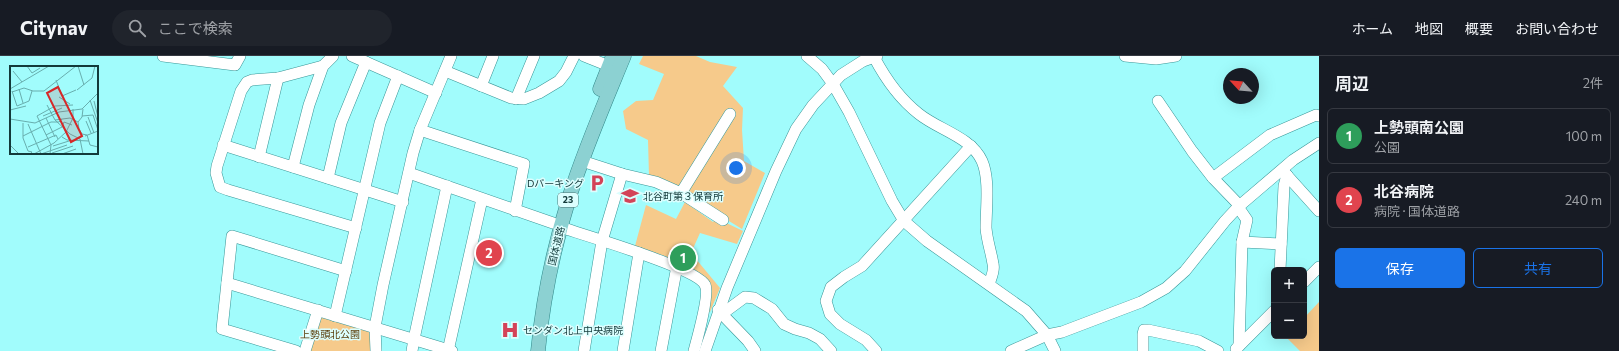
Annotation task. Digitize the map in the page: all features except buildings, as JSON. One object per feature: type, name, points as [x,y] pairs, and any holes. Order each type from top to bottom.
[{"type":"main road","name":"国体道路","points":[[538,351],[557,225],[624,56]]},
{"type":"main road","name":"国体道路","points":[[530,351],[538,287],[557,225],[575,155],[611,61]]},
{"type":"street","points":[[163,56],[235,65],[240,56]]},
{"type":"street","points":[[333,56],[322,66],[278,78],[252,80],[247,82],[244,85],[216,170],[220,187],[356,228]]},
{"type":"street","points":[[352,56],[436,93]]},
{"type":"street","points":[[376,351],[375,327],[413,153],[420,130],[451,56]]},
{"type":"street","points":[[481,86],[493,56]]},
{"type":"street","points":[[516,99],[534,56]]},
{"type":"street","points":[[445,71],[516,99],[524,99],[539,93],[559,81],[566,72],[574,56]]},
{"type":"street","points":[[584,56],[611,61]]},
{"type":"street","points":[[807,56],[822,69],[833,84],[849,112],[892,201],[904,221],[933,246],[990,284],[1026,311],[1047,335],[1055,351]]},
{"type":"street","points":[[1124,56],[1156,59],[1176,56]]},
{"type":"street","points":[[705,351],[787,147],[805,115],[841,75],[863,61],[875,57],[890,82],[918,113],[931,123],[971,146],[982,161],[986,179],[987,238],[994,264],[990,284]]},
{"type":"street","points":[[328,178],[341,123],[366,62]]},
{"type":"street","points":[[293,167],[309,105],[322,66]]},
{"type":"street","points":[[335,316],[380,123],[398,76]]},
{"type":"street","points":[[259,157],[278,78]]},
{"type":"street","points":[[1158,101],[1192,151],[1213,178],[1239,206],[1247,220],[1242,242],[1237,349]]},
{"type":"street","points":[[681,193],[730,114]]},
{"type":"street","points":[[1213,178],[1270,135],[1316,115],[1319,116]]},
{"type":"street","points":[[420,130],[524,164],[515,211]]},
{"type":"street","points":[[1011,351],[1047,335],[1062,332],[1141,302],[1166,288],[1185,271],[1225,220],[1239,206],[1284,172],[1293,160],[1319,143]]},
{"type":"street","points":[[223,145],[402,202]]},
{"type":"street","points":[[873,349],[866,340],[840,324],[830,314],[826,301],[831,287],[862,266],[971,146]]},
{"type":"street","points":[[582,161],[622,174],[656,182],[681,193],[723,220]]},
{"type":"street","points":[[1284,172],[1318,208]]},
{"type":"street","points":[[1280,267],[1284,172]]},
{"type":"street","points":[[409,173],[638,254],[677,266],[688,272],[706,285],[704,307],[694,351]]},
{"type":"street","points":[[584,351],[602,241],[622,174]]},
{"type":"street","points":[[412,351],[447,186]]},
{"type":"street","points":[[227,283],[449,350],[482,199]]},
{"type":"street","points":[[296,351],[222,329],[232,236],[346,271]]},
{"type":"street","points":[[1242,242],[1281,244]]},
{"type":"street","points":[[623,351],[638,254]]},
{"type":"street","points":[[661,351],[677,266]]},
{"type":"street","points":[[1307,279],[1319,267]]},
{"type":"street","points":[[720,312],[745,297],[754,298],[772,309],[784,324],[809,333],[820,339],[831,351]]},
{"type":"street","points":[[305,351],[318,310]]},
{"type":"street","points":[[720,312],[748,341],[755,351]]},
{"type":"street","points":[[1237,349],[1271,314]]},
{"type":"street","points":[[1143,351],[1143,334],[1144,330],[1148,330],[1198,341],[1218,351]]},
{"type":"green space","points":[[643,56],[696,56],[710,62],[737,67],[723,86],[743,108],[742,130],[744,161],[765,173],[742,229],[683,193],[649,176],[648,140],[626,129],[623,111],[636,101],[653,100],[664,74],[639,64]]},
{"type":"green space","points":[[685,202],[713,222],[716,218],[743,231],[737,244],[700,233],[691,253],[720,288],[710,312],[707,310],[696,271],[685,263],[635,246],[646,205],[676,219]]},
{"type":"green space","points":[[1319,302],[1319,351],[1300,351],[1288,339],[1307,339],[1307,315]]},
{"type":"green space","name":"上勢頭北公園","points":[[319,313],[368,328],[372,333],[372,351],[307,351]]},
{"type":"place","name":"Dパーキング","points":[[597,183]]},
{"type":"place","name":"北谷町第３保育所","points":[[630,196]]},
{"type":"place","name":"北谷病院","points":[[489,253]]},
{"type":"place","name":"上勢頭南公園","points":[[683,258]]},
{"type":"place","name":"センダン北上中央病院","points":[[510,330]]}]
